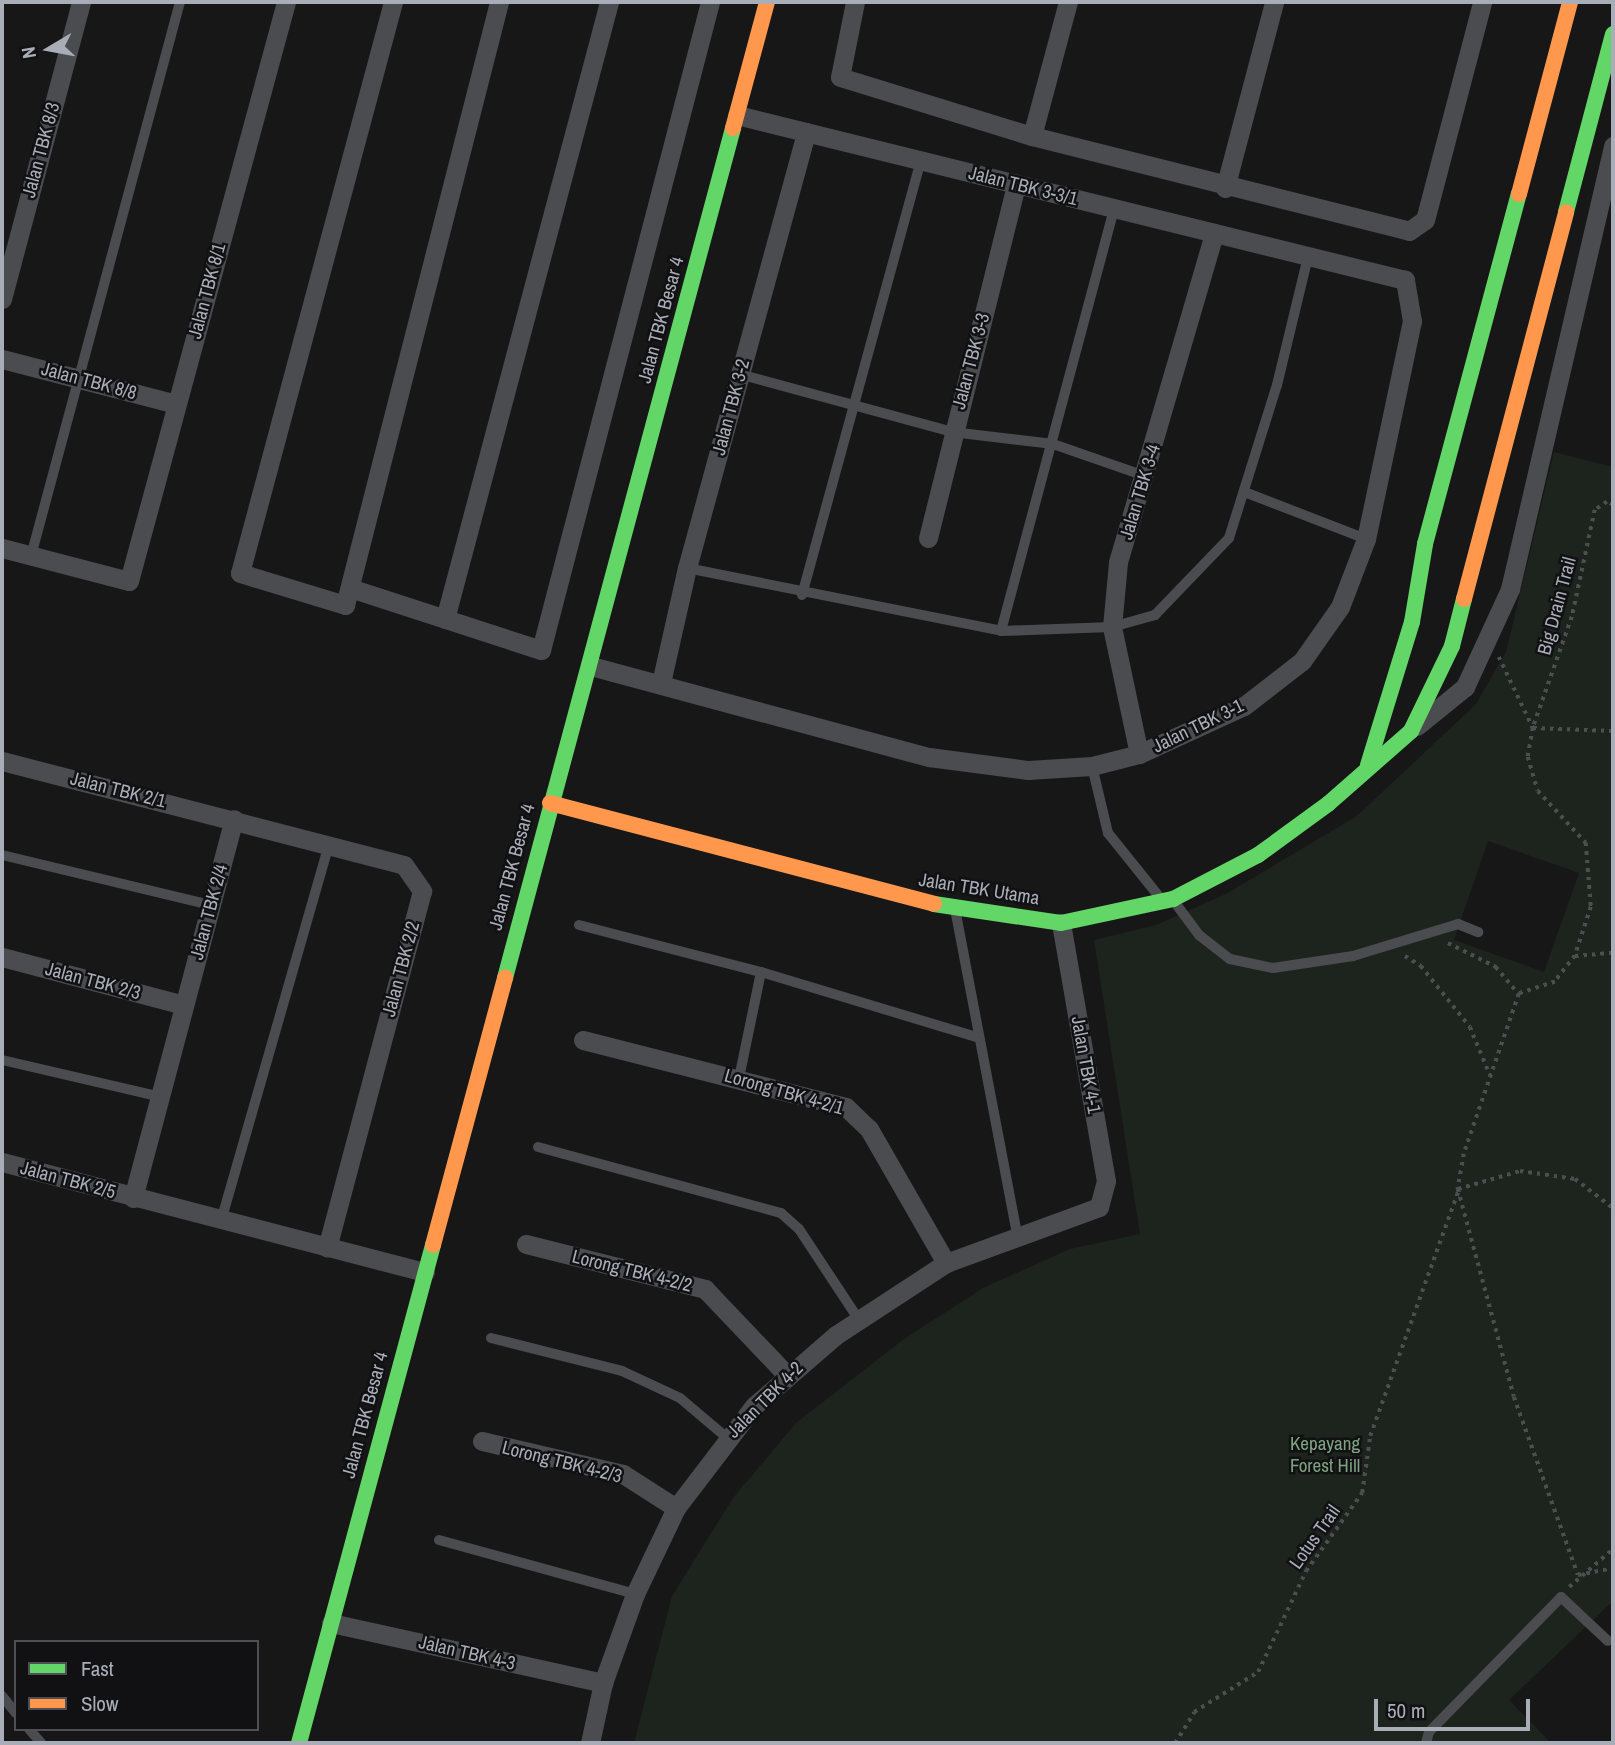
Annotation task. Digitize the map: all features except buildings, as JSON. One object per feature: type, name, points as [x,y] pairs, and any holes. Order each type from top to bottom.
[{"type":"street","name":"Jalan TBK 8/3","points":[[2,299],[81,2]]},
{"type":"street","name":"Jalan TBK 8/1","points":[[31,556],[129,581],[286,2]]},
{"type":"street","points":[[393,2],[240,573],[345,605],[499,2]]},
{"type":"street","points":[[445,619],[609,2]]},
{"type":"street","points":[[350,588],[541,650],[710,2]]},
{"type":"street","points":[[855,2],[840,77],[1032,136],[1225,188],[1409,231],[1425,220],[1482,2]]},
{"type":"street","points":[[1032,136],[1068,2]]},
{"type":"street","points":[[1225,188],[1273,2]]},
{"type":"street","points":[[1368,765],[1412,622],[1425,544],[1570,2]]},
{"type":"street","name":"Jalan TBK Besar 4","points":[[299,1743],[550,803],[591,666],[737,115],[762,3]]},
{"type":"street","points":[[1411,731],[1452,646],[1613,34]]},
{"type":"street","name":"Jalan TBK 3-3/1","points":[[737,115],[1308,257]]},
{"type":"street","name":"Jalan TBK 3-2","points":[[662,683],[687,568],[806,132]]},
{"type":"street","points":[[1411,731],[1465,687],[1490,639],[1510,589],[1613,146]]},
{"type":"street","name":"Jalan TBK 3-3","points":[[928,538],[952,432],[1017,184]]},
{"type":"street","name":"Jalan TBK 3-4","points":[[1139,754],[1112,627],[1118,562],[1146,477],[1214,233]]},
{"type":"street","name":"Jalan TBK 3-1","points":[[591,666],[929,757],[1028,770],[1093,766],[1139,754],[1244,706],[1302,661],[1340,607],[1366,539],[1412,321],[1410,290],[1395,275],[1308,257]]},
{"type":"street","name":"Jalan TBK 8/8","points":[[2,359],[176,404]]},
{"type":"street","points":[[2,548],[31,556]]},
{"type":"street","name":"Jalan TBK Utama","points":[[550,803],[956,910],[1062,923],[1169,901],[1258,855],[1328,804],[1368,765],[1411,731]]},
{"type":"street","name":"Jalan TBK 2/1","points":[[2,761],[234,819]]},
{"type":"street","name":"Jalan TBK 2/2","points":[[234,819],[404,865],[422,891],[327,1248]]},
{"type":"street","name":"Jalan TBK 2/4","points":[[133,1198],[234,819]]},
{"type":"street","name":"Jalan TBK 4-1","points":[[1062,923],[1106,1181],[1099,1207]]},
{"type":"street","name":"Jalan TBK 2/3","points":[[2,957],[184,1005]]},
{"type":"street","name":"Lorong TBK 4-2/1","points":[[583,1040],[739,1078],[859,1116],[946,1263]]},
{"type":"street","name":"Jalan TBK 2/5","points":[[2,1162],[220,1221],[425,1272]]},
{"type":"street","name":"Jalan TBK 4-2","points":[[590,1743],[603,1683],[635,1594],[676,1508],[726,1437],[786,1374],[859,1320],[946,1263],[1018,1239],[1099,1207]]},
{"type":"street","name":"Lorong TBK 4-2/2","points":[[526,1244],[705,1289],[786,1374]]},
{"type":"street","name":"Lorong TBK 4-2/3","points":[[482,1441],[622,1474],[676,1508]]},
{"type":"street","name":"Jalan TBK 4-3","points":[[331,1623],[603,1683]]},
{"type":"lane","points":[[31,556],[180,2]]},
{"type":"lane","points":[[802,595],[921,160]]},
{"type":"lane","points":[[1001,631],[1114,209]]},
{"type":"lane","points":[[687,568],[802,595],[1001,631],[1112,627],[1155,615],[1203,570],[1229,538],[1247,493],[1308,257]]},
{"type":"lane","points":[[740,374],[855,403],[952,432],[1053,444],[1146,477]]},
{"type":"lane","points":[[1247,493],[1366,539]]},
{"type":"lane","points":[[1093,766],[1108,834],[1199,935],[1230,959],[1273,968],[1388,946],[1458,924],[1478,932]]},
{"type":"lane","points":[[220,1221],[330,843]]},
{"type":"lane","points":[[2,855],[211,905]]},
{"type":"lane","points":[[956,910],[1018,1239]]},
{"type":"lane","points":[[579,925],[761,972],[979,1038]]},
{"type":"lane","points":[[739,1078],[761,972]]},
{"type":"lane","points":[[2,1060],[161,1097]]},
{"type":"lane","points":[[538,1147],[781,1213],[799,1229],[859,1320]]},
{"type":"lane","points":[[491,1338],[622,1371],[680,1398],[726,1437]]},
{"type":"lane","points":[[439,1540],[635,1594]]},
{"type":"lane","points":[[1426,1743],[1429,1732],[1561,1597],[1608,1641]]},
{"type":"lane","points":[[2,1696],[14,1711]]},
{"type":"path","name":"Big Drain Trail","points":[[1532,728],[1572,618],[1595,510],[1607,502],[1613,505]]},
{"type":"path","points":[[1432,932],[1496,967],[1519,994],[1555,982],[1575,956],[1591,907],[1586,843],[1538,791],[1528,757],[1532,728],[1490,639]]},
{"type":"path","points":[[1532,728],[1613,731]]},
{"type":"path","points":[[1388,946],[1421,966],[1437,985],[1470,1027],[1491,1076]]},
{"type":"path","points":[[1575,956],[1613,953]]},
{"type":"path","name":"Lotus Trail","points":[[1175,1743],[1194,1712],[1258,1672],[1306,1571],[1337,1535],[1362,1493],[1370,1436],[1458,1189],[1491,1076],[1519,994]]},
{"type":"path","points":[[1578,1575],[1514,1397],[1458,1189],[1520,1171],[1575,1179],[1613,1208]]},
{"type":"path","points":[[1561,1597],[1578,1575],[1613,1549]]},
{"type":"path","points":[[1578,1575],[1613,1568]]},
{"type":"green space","name":"Kepayang Forest Hill","points":[[1554,452],[1613,467],[1613,1601],[1509,1700],[1551,1743],[634,1743],[672,1596],[733,1498],[796,1423],[904,1339],[983,1288],[1070,1249],[1140,1234],[1094,940],[1156,925],[1226,894],[1357,816],[1476,704],[1506,652]],"holes":[[[1488,841],[1579,873],[1544,972],[1454,940]]]},
{"type":"traffic: fast","points":[[1566,212],[1613,34]]},
{"type":"traffic: fast","points":[[505,978],[733,128]]},
{"type":"traffic: fast","points":[[1368,765],[1412,622],[1425,544],[1519,194]]},
{"type":"traffic: fast","points":[[934,904],[1061,923],[1173,899],[1258,855],[1328,804],[1411,731],[1452,646],[1464,599]]},
{"type":"traffic: fast","points":[[299,1743],[433,1245]]},
{"type":"traffic: slow","points":[[733,128],[767,2]]},
{"type":"traffic: slow","points":[[1519,194],[1570,2]]},
{"type":"traffic: slow","points":[[1464,599],[1566,212]]},
{"type":"traffic: slow","points":[[550,803],[934,904]]},
{"type":"traffic: slow","points":[[433,1245],[505,978]]}]
